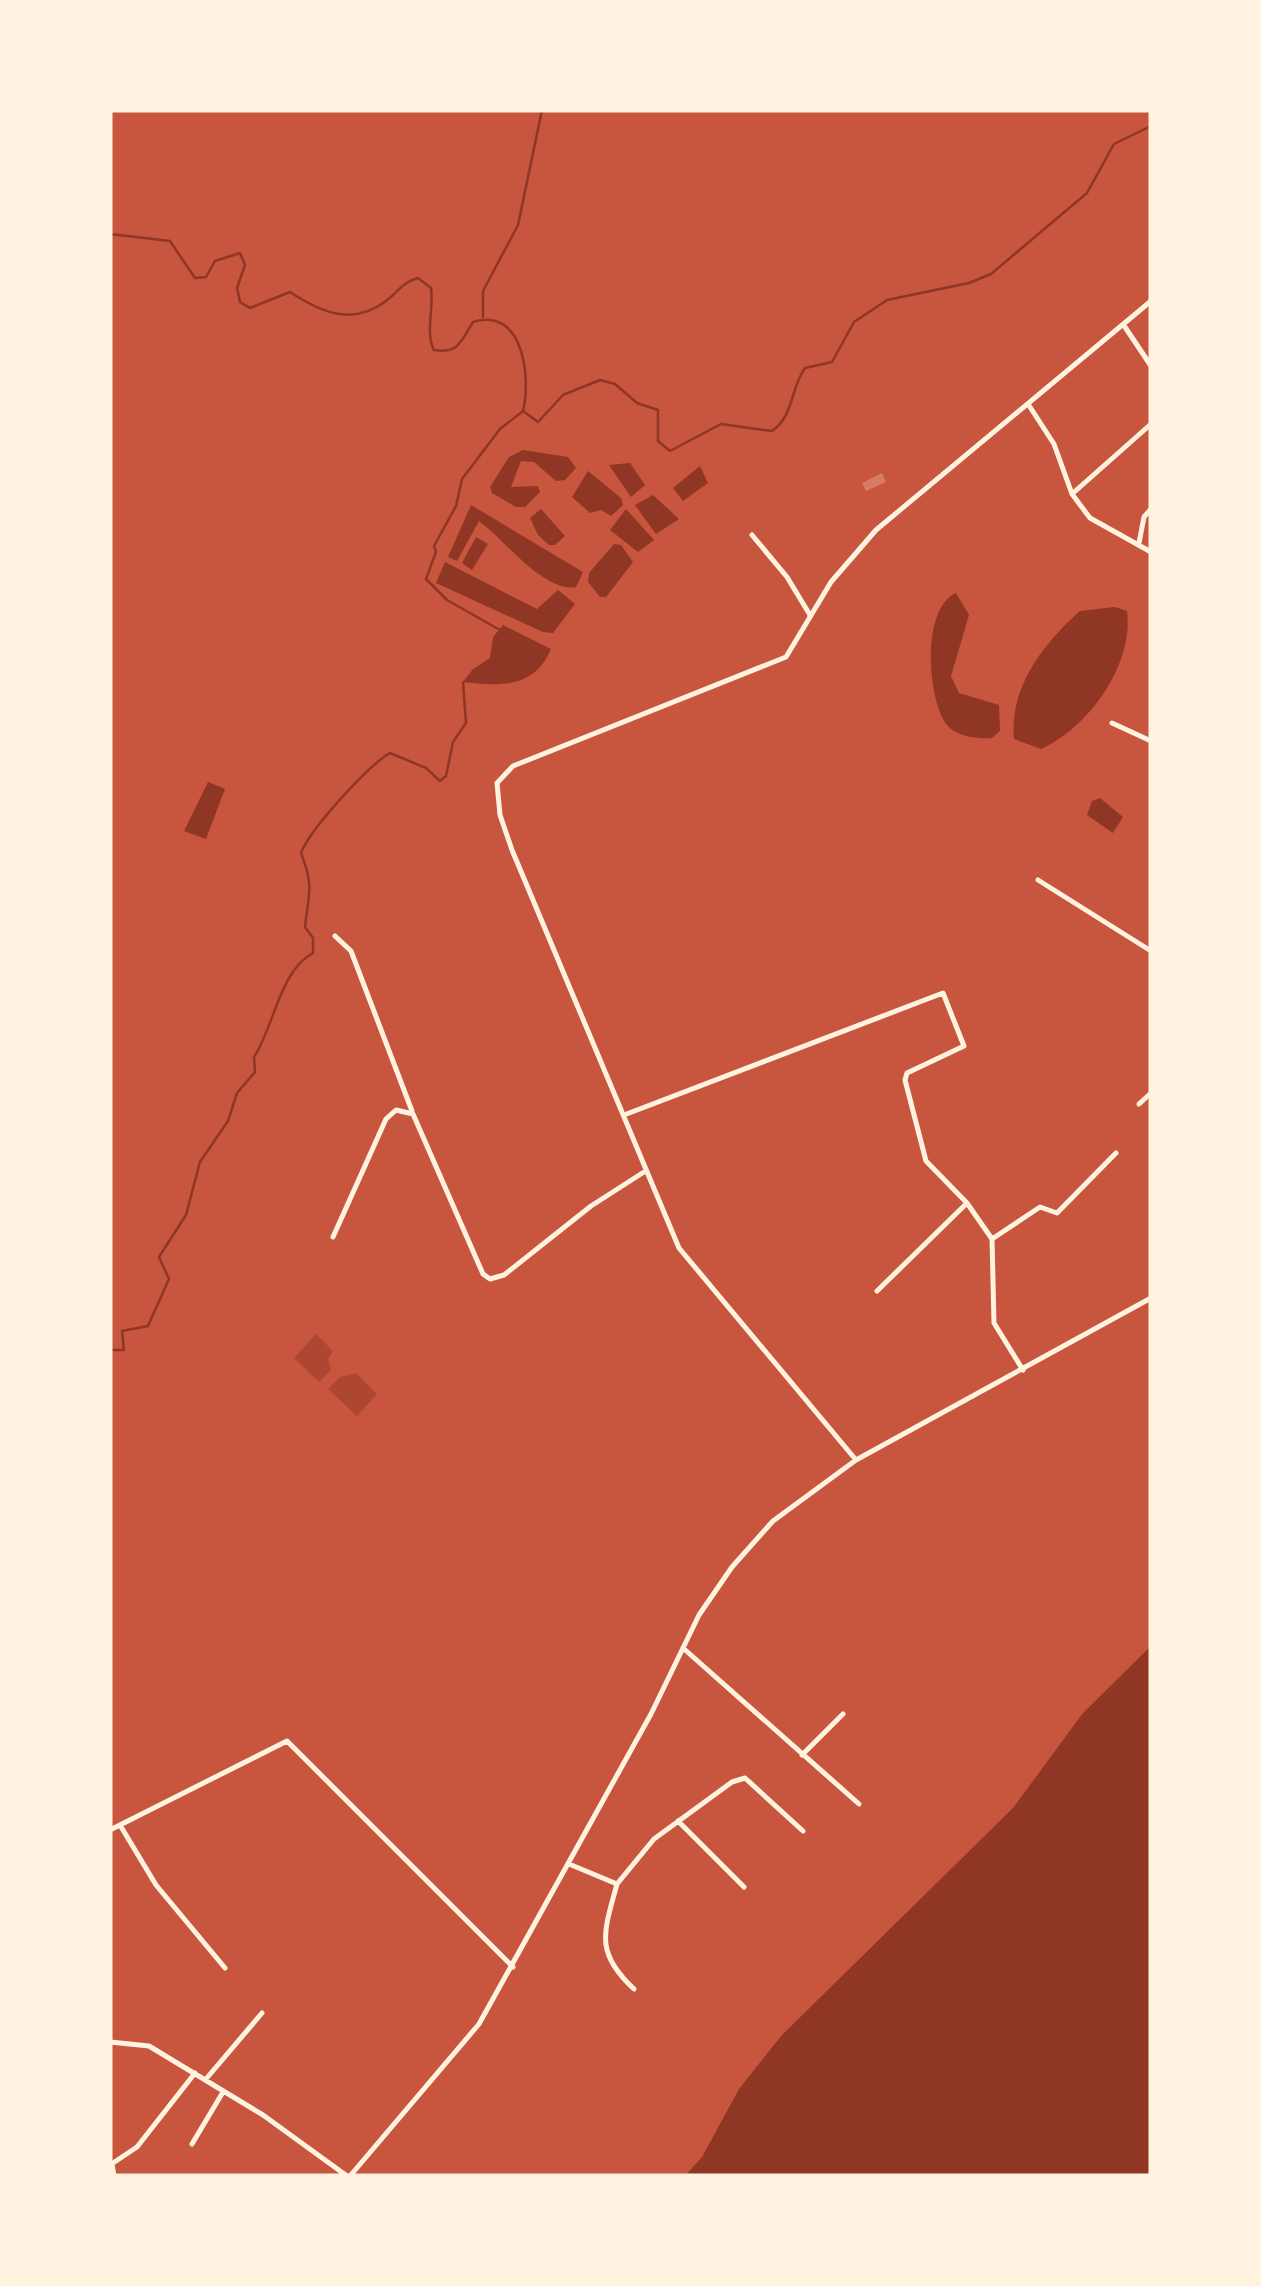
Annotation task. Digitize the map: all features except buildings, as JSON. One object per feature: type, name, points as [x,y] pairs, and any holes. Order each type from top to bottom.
[{"type":"street","points":[[856,1460],[693,1270],[666,1224],[512,850],[500,815],[497,783],[513,766],[786,656],[851,556],[876,530],[1151,301]]},
{"type":"street","points":[[1124,326],[1151,366]]},
{"type":"street","points":[[1029,406],[1054,444],[1072,494],[1090,518],[1151,552]]},
{"type":"street","points":[[1072,494],[1151,424]]},
{"type":"street","points":[[1140,544],[1144,517],[1151,509]]},
{"type":"street","points":[[752,535],[788,577],[810,615]]},
{"type":"street","points":[[1112,724],[1151,742]]},
{"type":"street","points":[[1038,880],[1151,951]]},
{"type":"street","points":[[336,936],[350,950],[413,1114],[483,1274],[490,1279],[504,1274],[591,1206],[644,1172]]},
{"type":"street","points":[[624,1115],[943,993],[964,1046],[907,1074],[904,1080],[926,1161],[967,1204],[992,1239],[994,1323],[1023,1370]]},
{"type":"street","points":[[1139,1104],[1151,1094]]},
{"type":"street","points":[[333,1237],[386,1119],[396,1110],[413,1114]]},
{"type":"street","points":[[992,1239],[1040,1207],[1057,1213],[1116,1153]]},
{"type":"street","points":[[877,1291],[967,1204]]},
{"type":"street","points":[[110,2042],[149,2046],[263,2114],[349,2176],[479,2024],[569,1864],[699,1615],[732,1566],[773,1522],[856,1460],[1151,1298]]},
{"type":"street","points":[[683,1648],[859,1804]]},
{"type":"street","points":[[802,1755],[843,1714]]},
{"type":"street","points":[[110,1830],[286,1741],[513,1967]]},
{"type":"street","points":[[634,1989],[608,1959],[604,1942],[617,1884],[632,1861],[678,1821],[745,1778],[803,1831]]},
{"type":"street","points":[[678,1821],[744,1886]]},
{"type":"street","points":[[120,1825],[156,1885],[225,1968]]},
{"type":"street","points":[[569,1864],[617,1884]]},
{"type":"street","points":[[206,2079],[262,2013]]},
{"type":"street","points":[[114,2176],[111,2165],[137,2147],[195,2073]]},
{"type":"street","points":[[192,2144],[224,2092]]},
{"type":"shaded area","points":[[523,450],[568,457],[576,468],[565,480],[556,481],[534,462],[521,461],[511,487],[538,486],[540,492],[525,507],[516,507],[492,493],[490,487],[509,457]]},
{"type":"shaded area","points":[[630,463],[645,485],[631,497],[609,465]]},
{"type":"shaded area","points":[[700,466],[708,483],[683,501],[673,488]]},
{"type":"shaded area","points":[[588,471],[621,498],[623,505],[611,516],[601,510],[590,513],[572,497]]},
{"type":"shaded area","points":[[653,495],[679,519],[656,534],[635,505]]},
{"type":"shaded area","points":[[471,505],[583,572],[576,587],[564,587],[538,574],[479,521],[457,561],[448,557]]},
{"type":"shaded area","points":[[541,509],[565,536],[555,545],[549,545],[538,535],[530,518]]},
{"type":"shaded area","points":[[626,509],[654,540],[638,552],[610,530]]},
{"type":"shaded area","points":[[476,537],[488,544],[472,570],[462,563]]},
{"type":"shaded area","points":[[614,544],[621,545],[633,562],[606,597],[600,597],[588,582],[589,573]]},
{"type":"shaded area","points":[[445,562],[537,609],[558,590],[575,604],[553,633],[543,632],[436,583]]},
{"type":"shaded area","points":[[956,593],[969,615],[951,676],[959,693],[999,705],[1000,731],[992,738],[968,736],[951,729],[935,696],[932,635],[945,602]]},
{"type":"shaded area","points":[[1115,607],[1127,611],[1123,652],[1115,673],[1091,710],[1041,749],[1014,739],[1017,702],[1042,652],[1080,611]]},
{"type":"shaded area","points":[[503,625],[551,649],[544,662],[535,672],[514,682],[463,682],[473,669],[490,658],[493,637]]},
{"type":"shaded area","points":[[208,782],[225,789],[206,839],[184,831]]},
{"type":"shaded area","points":[[1100,798],[1123,817],[1113,833],[1087,815],[1092,801]]},
{"type":"shaded area","points":[[316,1334],[333,1351],[328,1359],[331,1370],[319,1382],[294,1358]]},
{"type":"shaded area","points":[[356,1373],[377,1394],[357,1416],[328,1389],[340,1377]]},
{"type":"shaded area","points":[[1151,1646],[1151,2176],[685,2176],[702,2157],[739,2089],[782,2035],[1013,1808],[1083,1713]]},
{"type":"waterway","points":[[483,317],[483,291],[518,225],[542,110]]},
{"type":"waterway","points":[[110,234],[170,241],[195,278],[206,277],[215,261],[240,253],[245,265],[237,288],[240,302],[250,308],[290,292],[326,311],[362,313],[418,278],[431,288],[430,336],[434,350],[454,348],[473,322],[490,320],[513,335],[524,365],[523,411],[538,422],[563,395],[600,380],[615,384],[637,403],[658,410],[658,441],[670,451],[721,424],[772,431],[784,418],[805,368],[832,362],[854,322],[887,300],[969,283],[991,274],[1087,193],[1114,144],[1151,126]]},
{"type":"waterway","points":[[500,630],[447,600],[426,579],[436,552],[434,546],[456,506],[462,479],[500,429],[523,411]]},
{"type":"waterway","points":[[110,1350],[124,1350],[122,1331],[148,1326],[169,1279],[159,1257],[186,1215],[200,1162],[228,1121],[237,1093],[255,1072],[254,1057],[285,985],[302,961],[313,953],[313,938],[305,927],[309,882],[301,853],[341,799],[390,753],[426,768],[440,781],[446,776],[453,742],[466,723],[463,682]]}]
